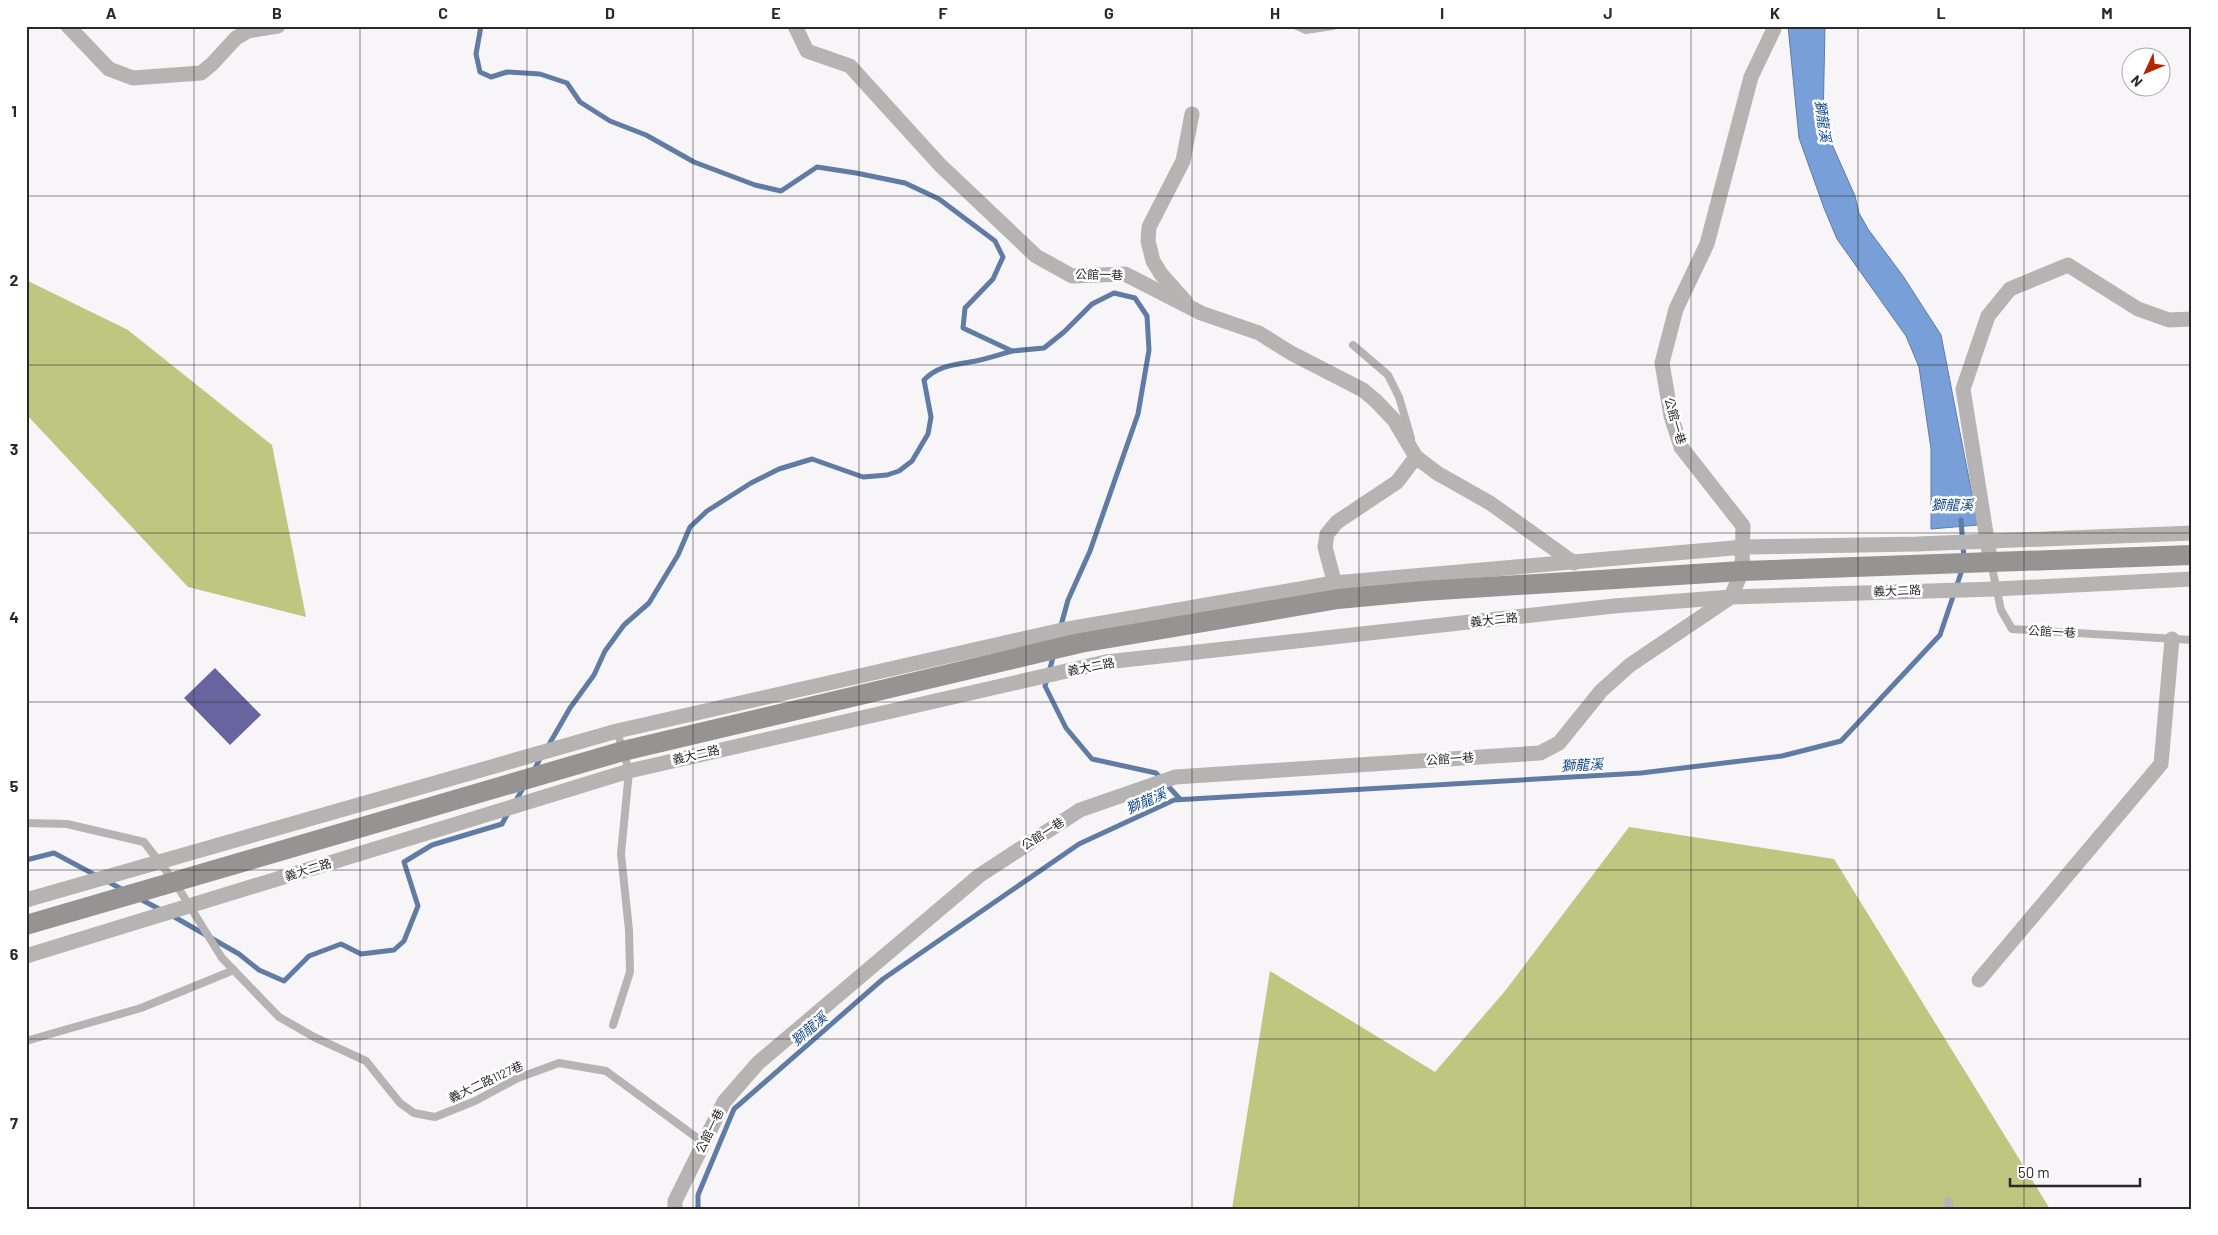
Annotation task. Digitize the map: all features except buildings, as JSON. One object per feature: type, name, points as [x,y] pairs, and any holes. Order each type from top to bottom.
[{"type":"street","points":[[68,26],[109,69],[133,78],[201,73],[236,38],[248,31],[278,26]]},
{"type":"street","name":"公館一巷","points":[[795,26],[807,51],[850,66],[940,165],[1036,256],[1072,276],[1125,274],[1201,313],[1259,333],[1291,353],[1363,390],[1394,420],[1416,457],[1437,472],[1490,503],[1598,580]]},
{"type":"street","name":"公館一巷","points":[[675,1209],[675,1201],[724,1102],[758,1063],[980,876],[1080,810],[1175,777],[1540,753],[1559,743],[1601,691],[1630,665],[1731,597],[1742,571],[1743,526],[1681,447],[1671,416],[1662,363],[1676,310],[1707,244],[1751,76],[1774,29],[1773,26]]},
{"type":"street","points":[[1192,114],[1183,161],[1149,226],[1148,241],[1153,261],[1160,274],[1187,303],[1201,313]]},
{"type":"street","name":"公館一巷","points":[[1991,563],[1963,389],[1988,316],[2010,289],[2068,265],[2138,309],[2168,320],[2192,319]]},
{"type":"street","points":[[1336,591],[1325,547],[1327,534],[1337,522],[1397,482],[1416,457]]},
{"type":"street","name":"義大二路","points":[[26,900],[617,730],[1062,630],[1336,591],[1572,562],[1744,547],[1987,542],[2192,533]]},
{"type":"street","name":"義大二路","points":[[26,925],[623,751],[1080,643],[1336,591],[1423,591],[1742,571],[2192,555]]},
{"type":"street","name":"義大二路","points":[[26,956],[629,771],[1106,662],[1614,606],[1731,597],[1996,589],[2192,579]]},
{"type":"street","points":[[1979,980],[2161,764],[2172,638]]},
{"type":"lane","points":[[1296,26],[1306,30],[1333,26]]},
{"type":"lane","points":[[1353,345],[1388,375],[1399,397],[1416,457]]},
{"type":"lane","name":"公館一巷","points":[[1991,563],[2001,610],[2012,629],[2192,640]]},
{"type":"lane","points":[[613,1025],[630,972],[629,930],[621,854],[629,771],[617,730]]},
{"type":"lane","name":"義大二路1127巷","points":[[26,824],[68,824],[144,842],[174,882],[222,958],[279,1016],[314,1037],[366,1061],[400,1103],[414,1113],[434,1117],[475,1101],[518,1078],[559,1064],[606,1072],[704,1143]]},
{"type":"lane","points":[[26,1042],[141,1008],[234,970]]},
{"type":"green space","points":[[26,280],[128,330],[272,445],[306,617],[188,587],[26,414]]},
{"type":"green space","points":[[1629,827],[1834,859],[2050,1209],[1232,1209],[1270,971],[1435,1072],[1505,991]]},
{"type":"water","name":"獅龍溪","points":[[1788,26],[1825,26],[1823,124],[1855,196],[1859,213],[1941,335],[1978,525],[1931,529],[1931,449],[1919,367],[1906,336],[1837,239],[1824,208],[1799,138]]},
{"type":"waterway","points":[[481,26],[476,54],[480,72],[491,77],[507,72],[540,74],[567,83],[580,102],[610,121],[646,135],[694,162],[755,185],[781,191],[817,167],[905,183],[939,199],[995,241],[1003,257],[993,279],[965,308],[963,328],[1012,351],[1044,348],[1064,332],[1092,304],[1114,293],[1135,298],[1147,316],[1149,350],[1138,414],[1090,551],[1068,600],[1060,629]]},
{"type":"waterway","points":[[547,748],[570,708],[594,675],[605,651],[624,625],[649,603],[678,555],[690,527],[707,511],[751,483],[779,469],[812,459],[863,477],[887,475],[899,471],[912,461],[928,434],[931,417],[924,380],[934,372],[946,367],[1012,351]]},
{"type":"waterway","name":"獅龍溪","points":[[1961,520],[1964,559]]},
{"type":"waterway","name":"獅龍溪","points":[[698,1209],[698,1195],[734,1109],[883,979],[1079,844],[1174,800],[1641,773],[1782,756],[1841,741],[1940,635],[1963,567]]},
{"type":"waterway","points":[[1054,654],[1045,686],[1066,728],[1092,759],[1156,773],[1180,799]]},
{"type":"waterway","points":[[533,772],[542,755]]},
{"type":"waterway","points":[[515,802],[525,785]]},
{"type":"waterway","points":[[171,915],[239,954],[259,970],[284,981],[309,956],[341,944],[361,954],[394,950],[404,941],[418,906],[404,862],[432,845],[502,824],[509,811]]},
{"type":"waterway","points":[[26,860],[54,853],[97,876]]},
{"type":"waterway","points":[[107,881],[123,890]]},
{"type":"waterway","points":[[140,899],[163,911]]}]
